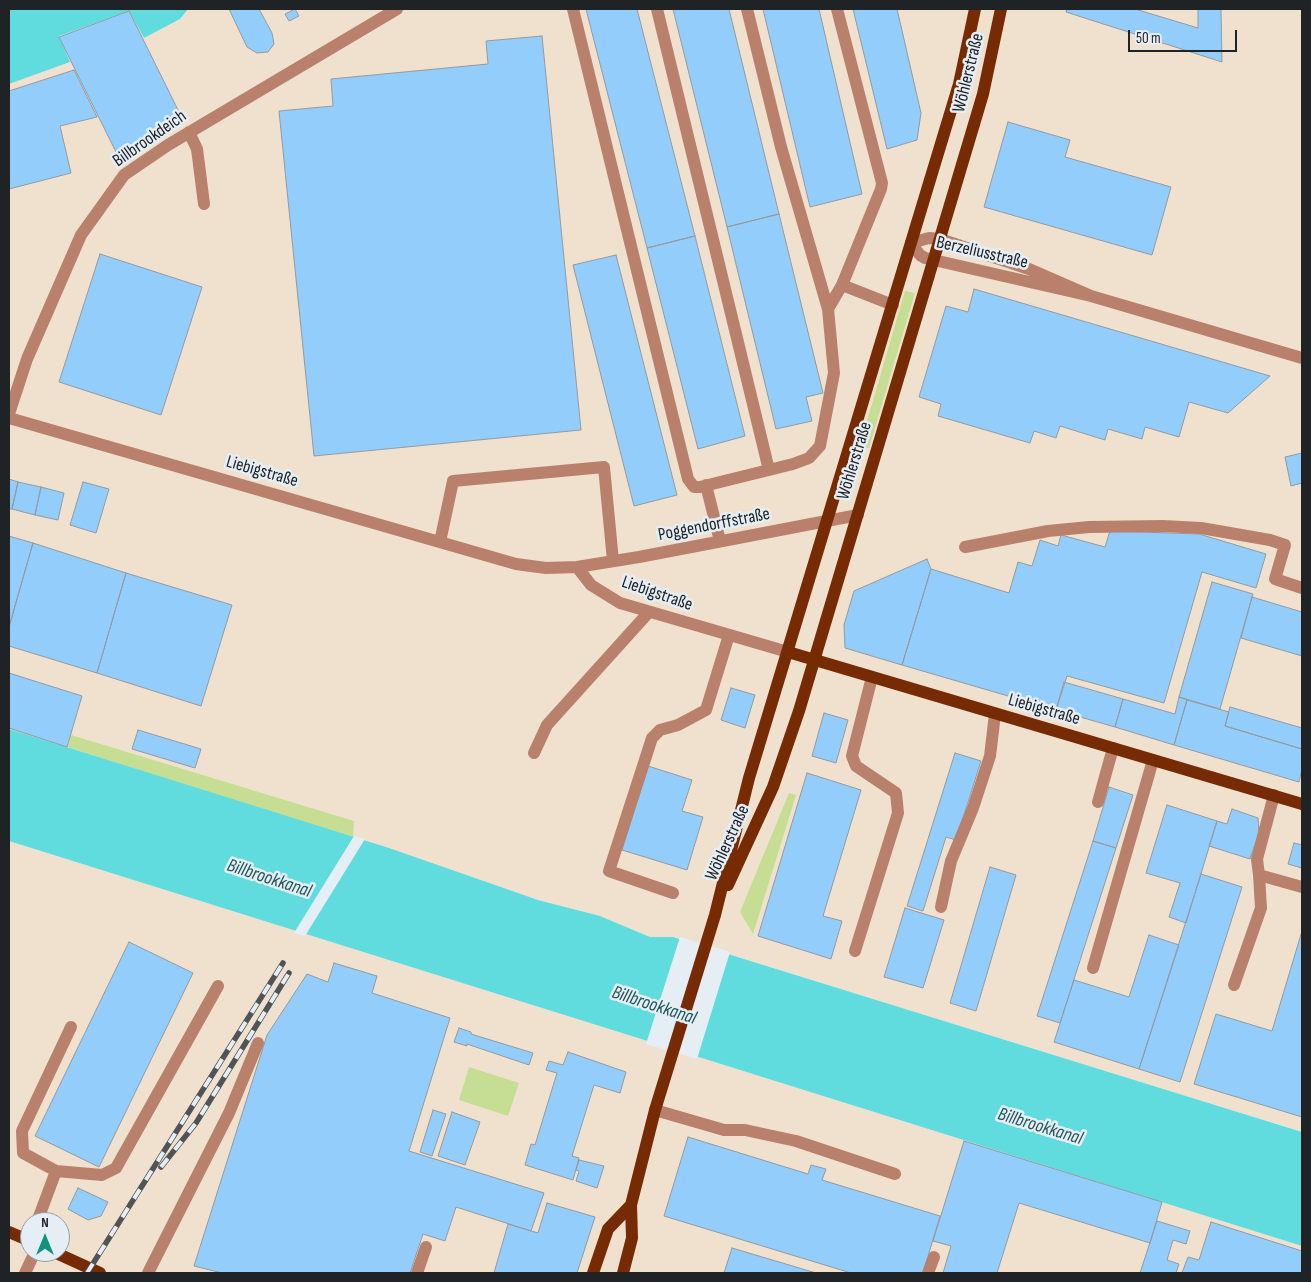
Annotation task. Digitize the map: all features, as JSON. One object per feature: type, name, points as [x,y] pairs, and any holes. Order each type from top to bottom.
[{"type":"main road","name":"Wöhlerstraße","points":[[624,1273],[632,1238],[631,1205],[655,1110],[715,914],[749,778],[959,84],[975,9]]},
{"type":"main road","name":"Wöhlerstraße","points":[[715,914],[774,786],[814,660],[983,94],[1002,9]]},
{"type":"main road","name":"Liebigstraße","points":[[788,652],[1302,804]]},
{"type":"main road","name":"Wöhlerstraße","points":[[593,1273],[608,1229],[631,1205]]},
{"type":"main road","points":[[70,1259],[100,1273]]},
{"type":"street","name":"Billbrookdeich","points":[[9,414],[27,359],[81,235],[124,175],[189,132],[397,9]]},
{"type":"street","points":[[574,9],[688,479],[694,486],[706,485],[769,470],[809,458],[820,446],[834,373],[828,309],[781,147],[747,9]]},
{"type":"street","points":[[657,9],[769,470]]},
{"type":"street","points":[[828,309],[842,285],[882,183],[837,9]]},
{"type":"street","points":[[189,132],[197,149],[204,204]]},
{"type":"street","name":"Berzeliusstraße","points":[[1091,296],[1029,269],[940,239],[929,238],[911,243],[920,255],[934,260],[1091,296],[1302,358]]},
{"type":"street","points":[[842,285],[893,305]]},
{"type":"street","name":"Liebigstraße","points":[[9,418],[516,564],[546,568],[577,567],[591,585],[620,603],[788,652]]},
{"type":"street","points":[[440,542],[453,481],[604,467],[613,561]]},
{"type":"street","points":[[706,485],[720,541]]},
{"type":"street","name":"Poggendorffstraße","points":[[577,567],[858,515]]},
{"type":"street","points":[[965,547],[1048,531],[1089,527],[1163,526],[1201,528],[1270,540],[1285,545],[1275,579],[1302,588]]},
{"type":"street","points":[[534,753],[547,725],[649,612]]},
{"type":"street","points":[[673,893],[609,871],[647,748],[652,738],[660,730],[693,718],[706,710],[710,703],[729,635]]},
{"type":"street","points":[[855,950],[898,812],[896,793],[856,766],[852,756],[872,677]]},
{"type":"street","points":[[941,907],[951,861],[974,808],[990,756],[995,714]]},
{"type":"street","points":[[1098,802],[1113,748]]},
{"type":"street","points":[[1093,968],[1153,760]]},
{"type":"street","points":[[1234,985],[1261,908],[1257,859],[1274,795]]},
{"type":"street","points":[[1259,876],[1302,887]]},
{"type":"street","points":[[71,1027],[22,1131],[23,1153],[56,1171],[102,1175],[116,1168],[218,986]]},
{"type":"street","points":[[148,1273],[230,1113],[258,1043]]},
{"type":"street","points":[[655,1110],[724,1130],[745,1130],[796,1142],[895,1174]]},
{"type":"street","points":[[41,1212],[56,1171]]},
{"type":"street","points":[[417,1273],[426,1247]]},
{"type":"street","points":[[928,1273],[934,1257]]},
{"type":"shaded area","points":[[188,9],[1302,9],[1302,1132],[673,937],[650,937],[600,916],[538,900],[353,838],[9,729],[9,84],[70,62],[59,37],[129,11],[180,19]]},
{"type":"shaded area","points":[[9,841],[1302,1246],[1302,1273],[9,1273]]},
{"type":"green space","points":[[905,291],[915,293],[869,448],[859,448]]},
{"type":"green space","points":[[71,735],[354,821],[353,838],[67,747]]},
{"type":"green space","points":[[789,793],[796,795],[753,934],[740,912]]},
{"type":"green space","points":[[469,1067],[519,1083],[508,1116],[459,1100]]},
{"type":"water","points":[[9,9],[188,9],[180,19],[144,38],[129,11],[59,36],[70,62],[9,84]]},
{"type":"water","name":"Billbrookkanal","points":[[9,729],[389,848],[538,900],[600,916],[650,937],[673,937],[1302,1132],[1302,1246],[9,841]]},
{"type":"pier","points":[[354,836],[365,839],[305,936],[294,933]]},
{"type":"pier","points":[[680,937],[730,952],[697,1059],[646,1044]]},
{"type":"building","points":[[229,9],[259,9],[272,33],[274,44],[268,52],[257,53],[247,47]]},
{"type":"building","points":[[295,9],[299,16],[289,21],[285,14]]},
{"type":"building","points":[[586,9],[637,9],[695,236],[647,248]]},
{"type":"building","points":[[673,9],[729,9],[779,214],[727,227]]},
{"type":"building","points":[[763,9],[819,9],[862,194],[810,207]]},
{"type":"building","points":[[853,9],[897,9],[921,113],[917,140],[887,149]]},
{"type":"building","points":[[1067,9],[1135,9],[1198,28],[1198,9],[1221,9],[1222,62],[1066,12]]},
{"type":"building","points":[[129,11],[182,118],[118,156],[59,37]]},
{"type":"building","points":[[542,36],[581,430],[314,456],[279,111],[333,106],[331,79],[488,64],[486,41]]},
{"type":"building","points":[[74,70],[97,117],[60,126],[71,173],[9,189],[9,91]]},
{"type":"building","points":[[1008,122],[1070,140],[1065,157],[1171,187],[1152,255],[984,207]]},
{"type":"building","points":[[779,214],[823,393],[806,397],[812,421],[776,429],[727,227]]},
{"type":"building","points":[[695,236],[745,436],[698,449],[647,248]]},
{"type":"building","points":[[100,254],[202,287],[161,415],[59,382]]},
{"type":"building","points":[[616,255],[677,495],[634,506],[573,265]]},
{"type":"building","points":[[974,289],[1270,376],[1228,413],[1189,402],[1179,437],[1145,427],[1142,439],[1108,429],[1105,440],[1060,426],[1056,438],[1034,431],[1030,443],[938,416],[941,404],[919,397],[946,306],[968,312]]},
{"type":"building","points":[[1302,453],[1302,483],[1291,486],[1285,457]]},
{"type":"building","points":[[9,479],[18,482],[12,509],[9,509]]},
{"type":"building","points":[[18,482],[41,487],[35,515],[12,509]]},
{"type":"building","points":[[83,482],[109,489],[96,533],[70,525]]},
{"type":"building","points":[[41,487],[64,493],[58,520],[35,515]]},
{"type":"building","points":[[1110,531],[1199,534],[1266,554],[1256,588],[1202,572],[1164,703],[1067,676],[1056,710],[902,665],[931,569],[1009,593],[1018,562],[1032,566],[1040,540],[1058,546],[1061,535],[1105,547]]},
{"type":"building","points":[[9,536],[33,543],[9,627]]},
{"type":"building","points":[[33,543],[126,573],[97,673],[9,646],[9,627]]},
{"type":"building","points":[[927,559],[931,569],[902,665],[845,648],[844,625],[854,591]]},
{"type":"building","points":[[126,573],[232,605],[201,706],[97,673]]},
{"type":"building","points":[[1212,582],[1253,594],[1220,709],[1179,697]]},
{"type":"building","points":[[1252,597],[1302,612],[1302,656],[1241,638]]},
{"type":"building","points":[[9,673],[82,696],[67,747],[9,728]]},
{"type":"building","points":[[1064,682],[1123,699],[1115,727],[1056,710]]},
{"type":"building","points":[[731,688],[755,695],[745,728],[721,720]]},
{"type":"building","points":[[1179,697],[1187,700],[1174,745],[1115,727],[1123,699],[1175,714]]},
{"type":"building","points":[[1187,700],[1229,712],[1225,726],[1302,749],[1302,769],[1299,782],[1174,745]]},
{"type":"building","points":[[1230,707],[1302,728],[1302,749],[1225,726]]},
{"type":"building","points":[[824,713],[848,720],[836,763],[812,756]]},
{"type":"building","points":[[138,730],[201,749],[195,768],[132,749]]},
{"type":"building","points":[[955,753],[981,761],[956,840],[946,837],[923,911],[907,906]]},
{"type":"building","points":[[648,766],[692,780],[682,811],[703,817],[687,870],[622,850]]},
{"type":"building","points":[[807,773],[861,790],[823,916],[842,921],[831,959],[758,936]]},
{"type":"building","points":[[1109,787],[1133,795],[1116,848],[1093,841]]},
{"type":"building","points":[[1167,805],[1217,821],[1186,923],[1169,917],[1180,883],[1146,873]]},
{"type":"building","points":[[1232,809],[1258,818],[1259,833],[1250,859],[1209,846],[1217,821],[1227,824]]},
{"type":"building","points":[[1093,841],[1116,848],[1060,1023],[1037,1016]]},
{"type":"building","points":[[1294,843],[1302,845],[1302,868],[1288,864]]},
{"type":"building","points":[[990,867],[1016,875],[976,1011],[950,1003]]},
{"type":"building","points":[[1201,874],[1242,887],[1180,1082],[1139,1069]]},
{"type":"building","points":[[905,908],[944,920],[923,988],[884,977]]},
{"type":"building","points":[[1302,931],[1302,1117],[1194,1084],[1216,1014],[1272,1031]]},
{"type":"building","points":[[1149,935],[1179,945],[1139,1069],[1054,1042],[1074,980],[1129,997]]},
{"type":"building","points":[[129,942],[193,973],[99,1167],[35,1136]]},
{"type":"building","points":[[334,963],[377,976],[372,993],[450,1018],[409,1151],[544,1193],[531,1231],[456,1207],[445,1241],[423,1234],[410,1273],[222,1273],[194,1266],[267,1035],[307,974],[328,982]]},
{"type":"building","points":[[459,1028],[471,1032],[471,1034],[533,1053],[529,1065],[467,1044],[467,1046],[454,1042]]},
{"type":"building","points":[[568,1052],[626,1072],[620,1093],[594,1085],[572,1156],[579,1158],[573,1180],[525,1165],[531,1144],[535,1145],[557,1073],[546,1070],[549,1061],[563,1065]]},
{"type":"building","points":[[433,1110],[446,1114],[432,1156],[420,1152]]},
{"type":"building","points":[[452,1112],[480,1122],[465,1165],[438,1156]]},
{"type":"building","points":[[688,1137],[808,1174],[811,1165],[826,1169],[822,1180],[940,1216],[923,1273],[851,1273],[664,1216]]},
{"type":"building","points":[[964,1141],[1162,1202],[1150,1243],[1019,1203],[997,1273],[943,1273],[951,1246],[933,1241]]},
{"type":"building","points":[[579,1160],[604,1166],[597,1188],[576,1181],[579,1171],[576,1170]]},
{"type":"building","points":[[78,1188],[108,1202],[101,1216],[88,1220],[68,1209]]},
{"type":"building","points":[[547,1203],[595,1217],[577,1273],[494,1273],[508,1224],[538,1233]]},
{"type":"building","points":[[1157,1221],[1190,1231],[1186,1244],[1173,1240],[1167,1260],[1179,1264],[1176,1273],[1140,1273]]},
{"type":"building","points":[[1211,1222],[1302,1251],[1302,1273],[1182,1273],[1188,1257],[1199,1260]]},
{"type":"building","points":[[732,1248],[816,1273],[724,1273]]},
{"type":"railway","points":[[87,1273],[283,963]]},
{"type":"railway","points":[[161,1167],[196,1123],[289,973]]}]
